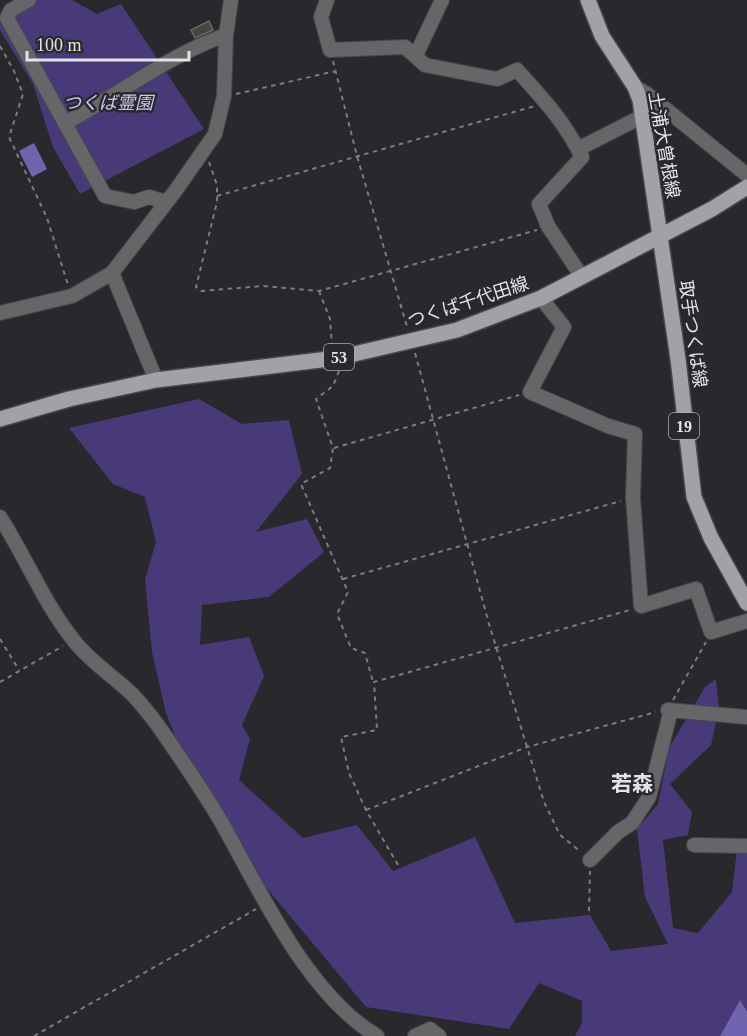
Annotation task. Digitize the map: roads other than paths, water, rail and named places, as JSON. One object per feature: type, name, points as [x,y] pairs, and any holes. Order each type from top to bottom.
[{"type":"main road","name":"土浦大曽根線","points":[[588,0],[602,36],[635,87],[644,116],[659,237]]},
{"type":"main road","name":"つくば千代田線","points":[[0,419],[69,399],[156,380],[337,358],[457,330],[541,298],[659,237],[747,187]]},
{"type":"main road","name":"取手つくば線","points":[[659,237],[694,497],[711,538],[747,603]]},
{"type":"street","points":[[29,0],[11,10],[7,18],[105,196],[134,202],[149,197],[166,202]]},
{"type":"street","points":[[0,313],[72,296],[112,273],[166,202],[215,134],[224,96],[226,35],[231,0]]},
{"type":"street","points":[[327,0],[321,16],[330,50],[405,47],[425,65],[497,79],[517,70],[566,125],[582,157],[539,204],[548,226],[582,277]]},
{"type":"street","points":[[416,55],[442,0]]},
{"type":"street","points":[[64,123],[106,102],[196,45],[226,35]]},
{"type":"street","points":[[635,87],[647,94],[747,176]]},
{"type":"street","points":[[578,149],[644,116]]},
{"type":"street","points":[[112,273],[156,380]]},
{"type":"street","points":[[541,298],[564,327],[530,392],[608,426],[635,434],[633,498],[641,606],[696,589],[711,632],[747,621]]},
{"type":"street","points":[[0,517],[47,603],[73,640],[88,657],[131,693],[165,735],[222,823],[264,904],[323,987],[344,1011],[377,1036]]},
{"type":"street","points":[[591,860],[618,832],[632,823],[650,797],[670,710],[747,717]]},
{"type":"street","points":[[694,844],[747,846]]},
{"type":"street","points":[[415,1036],[430,1029],[439,1036]]},
{"type":"district","name":"若森","points":[[632,784]]},
{"type":"park label","name":"つくば霊園","points":[[108,103]]}]
